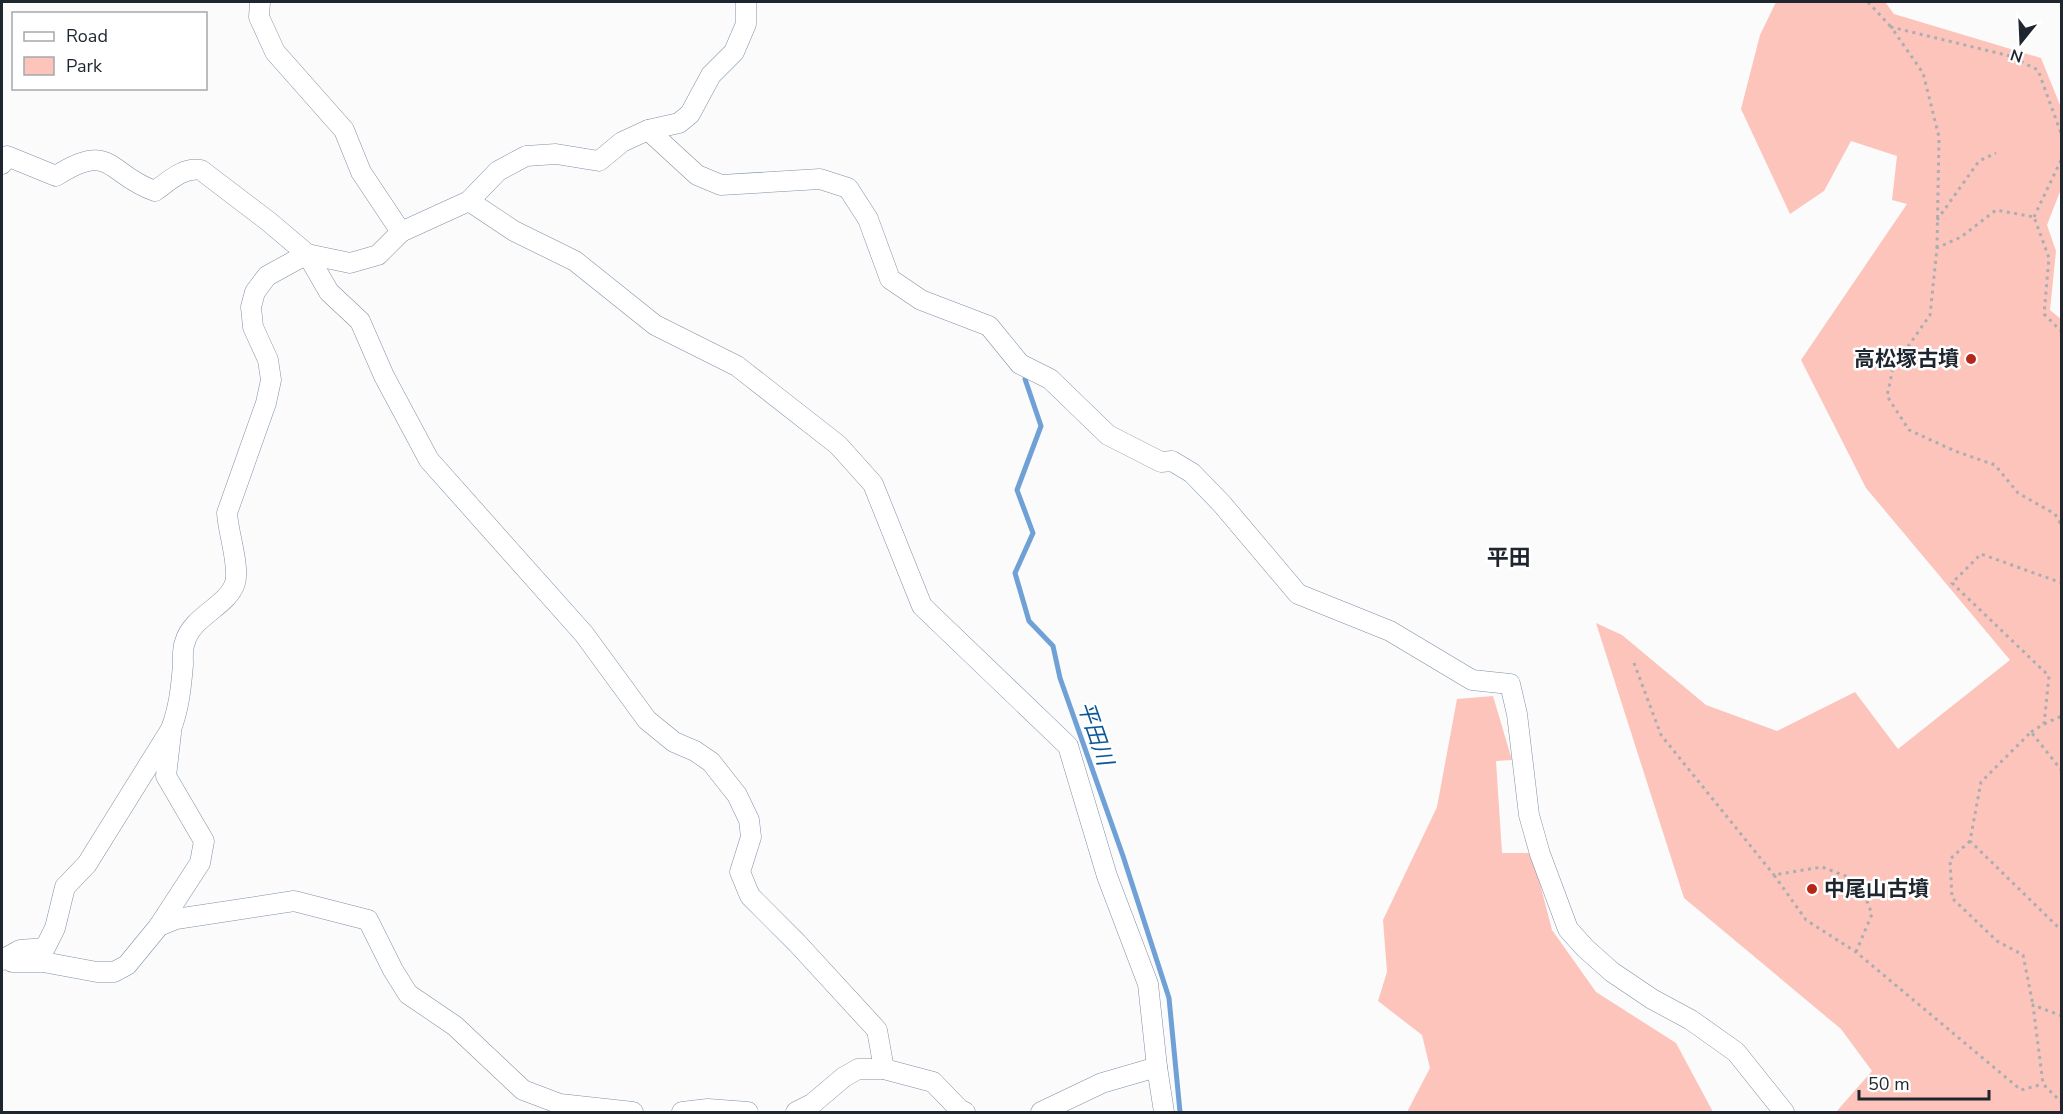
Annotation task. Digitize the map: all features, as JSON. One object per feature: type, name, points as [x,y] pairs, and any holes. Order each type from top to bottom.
[{"type":"street","points":[[260,2],[259,17],[274,52],[344,130],[361,172],[401,232]]},
{"type":"street","points":[[2,961],[20,950],[45,948],[55,928],[65,887],[87,864],[171,729],[178,711],[184,642],[196,622],[229,594],[236,582],[228,513],[266,403],[271,381],[268,360],[253,327],[251,307],[255,292],[267,276],[307,254],[350,263],[378,255],[401,232],[469,201],[498,171],[526,156],[556,154],[598,161],[622,142],[648,130],[679,123],[690,114],[711,75],[734,52],[746,24],[746,2]]},
{"type":"street","points":[[648,130],[697,175],[721,185],[820,179],[848,188],[868,219],[890,279],[921,300],[989,326],[1020,364],[1050,379],[1108,435],[1161,462],[1172,461],[1191,473],[1222,504],[1298,594],[1390,631],[1472,680],[1510,684],[1517,714],[1528,815],[1568,929],[1611,972],[1652,999],[1691,1020],[1736,1052],[1784,1113]]},
{"type":"street","points":[[2,164],[7,156],[56,176],[88,160],[101,160],[143,187],[155,190],[182,172],[192,169],[201,170],[268,220],[307,254],[329,292],[360,321],[384,376],[429,460],[585,634],[647,720],[674,742],[695,751],[711,762],[737,795],[749,820],[752,837],[740,872],[750,896],[877,1030],[884,1069]]},
{"type":"street","points":[[469,201],[514,231],[575,261],[655,325],[737,366],[838,445],[873,484],[922,606],[1068,746],[1107,876],[1148,984],[1164,1113]]},
{"type":"street","points":[[2,961],[43,962],[97,972],[114,972],[127,965],[159,926],[200,863],[204,841],[166,776],[171,729]]},
{"type":"street","points":[[159,926],[176,919],[294,901],[368,920],[408,994],[455,1026],[523,1090],[560,1104],[633,1113]]},
{"type":"street","points":[[1041,1113],[1102,1083],[1157,1067]]},
{"type":"street","points":[[796,1113],[812,1104],[844,1077],[858,1069],[884,1069],[933,1082],[965,1113]]},
{"type":"street","points":[[682,1113],[708,1109],[748,1113]]},
{"type":"path","points":[[1869,2],[1891,27],[1923,74],[1939,137],[1937,248],[1930,315],[1893,368],[1887,396],[1910,430],[1955,451],[1995,465],[2018,493],[2055,514],[2061,526]]},
{"type":"path","points":[[1891,27],[2010,56],[2038,70],[2061,136]]},
{"type":"path","points":[[1936,221],[1979,161],[1996,153]]},
{"type":"path","points":[[2061,158],[2034,217],[2049,258],[2044,314],[2061,332]]},
{"type":"path","points":[[1937,248],[1961,237],[1996,210],[2034,217]]},
{"type":"path","points":[[2044,724],[2049,676],[1952,583],[1982,554],[2061,583]]},
{"type":"path","points":[[1634,663],[1661,735],[1774,875],[1806,920],[1856,952],[2021,1090],[2043,1084]]},
{"type":"path","points":[[2061,716],[2031,732],[1982,783],[1970,841],[1950,859],[1952,898],[1997,940],[2023,955],[2033,1005],[2043,1084],[2061,1103]]},
{"type":"path","points":[[2031,732],[2061,771]]},
{"type":"path","points":[[1970,841],[2061,931]]},
{"type":"path","points":[[1774,875],[1822,867],[1859,880],[1872,915],[1856,952]]},
{"type":"path","points":[[2033,1005],[2061,1016]]},
{"type":"green space","points":[[1776,2],[1885,2],[1894,14],[2041,58],[2062,110],[2061,189],[2047,225],[2056,251],[2050,310],[2062,320],[2061,1112],[1836,1112],[1872,1071],[1841,1029],[1684,898],[1596,623],[1622,635],[1706,705],[1777,731],[1855,692],[1898,749],[2010,660],[1866,488],[1801,360],[1907,204],[1892,200],[1897,156],[1851,141],[1824,191],[1790,214],[1741,109],[1760,35]]},
{"type":"green space","points":[[1493,696],[1512,760],[1496,761],[1502,853],[1532,853],[1552,930],[1596,992],[1676,1043],[1713,1112],[1407,1112],[1430,1068],[1422,1035],[1378,1001],[1387,972],[1383,920],[1437,807],[1457,699]]},
{"type":"waterway","name":"平田川","points":[[1025,379],[1041,426],[1017,490],[1033,533],[1015,573],[1029,621],[1053,646],[1060,678],[1123,856],[1169,998],[1180,1112]]},
{"type":"place","name":"高松塚古墳","points":[[1971,359]]},
{"type":"place","name":"中尾山古墳","points":[[1812,889]]},
{"type":"district","name":"平田","points":[[1509,557]]}]
